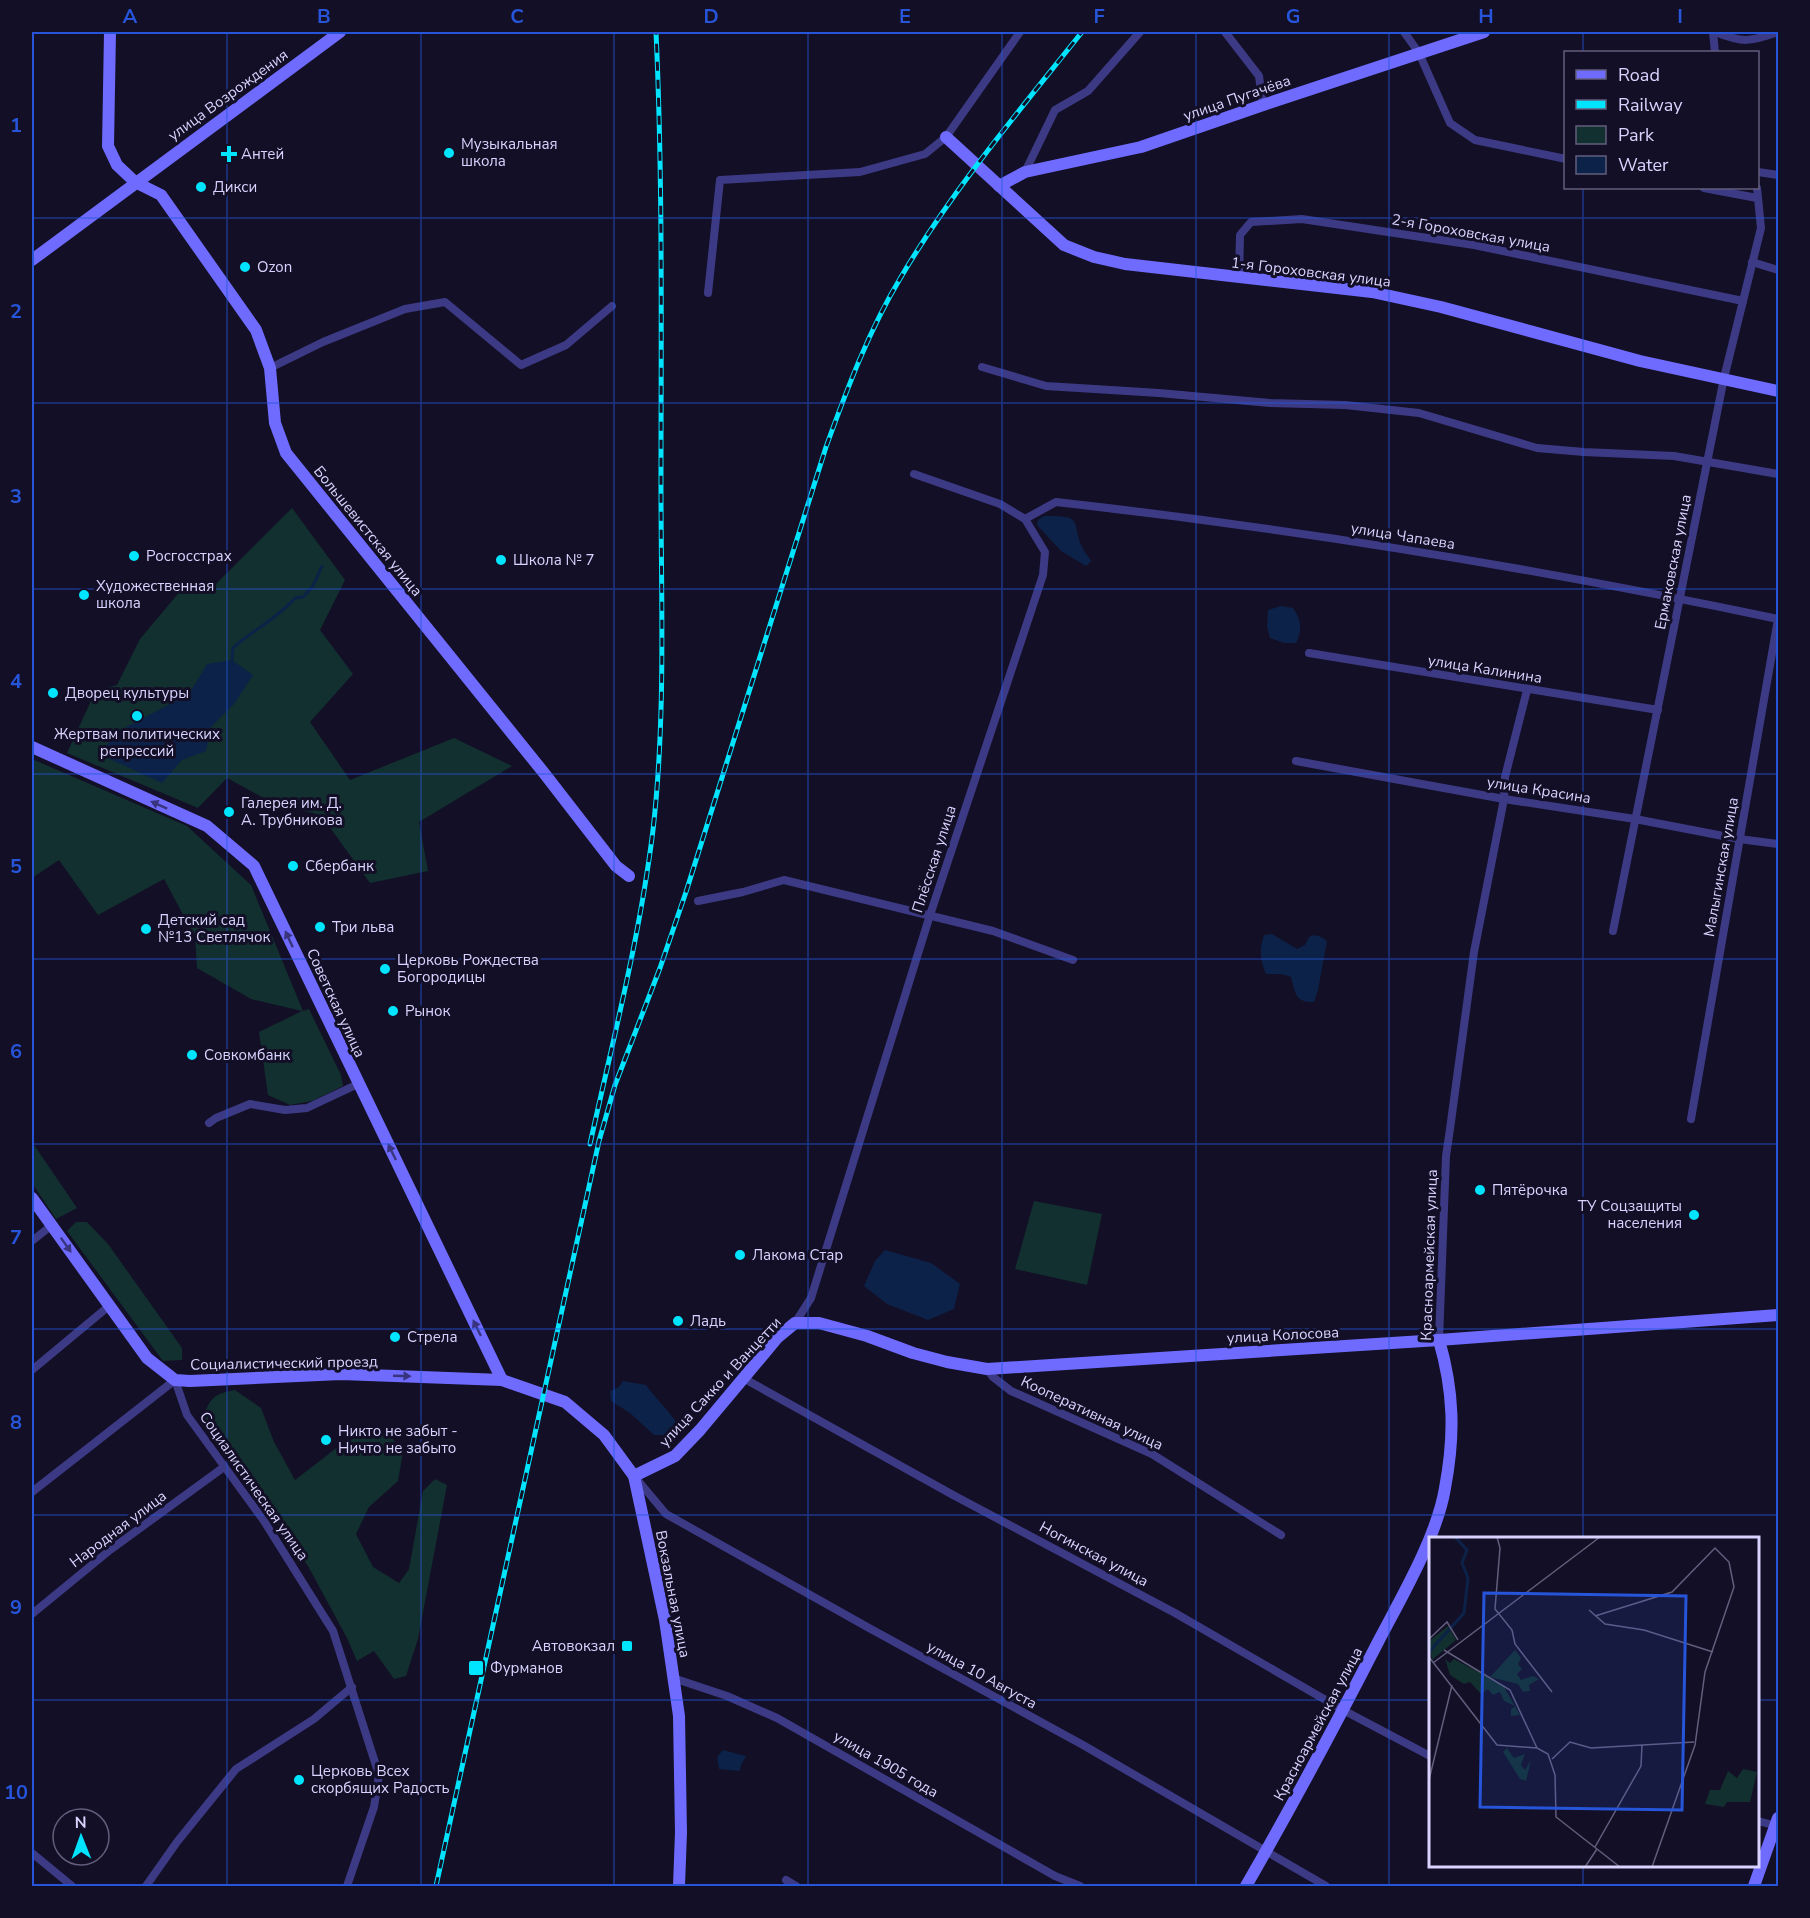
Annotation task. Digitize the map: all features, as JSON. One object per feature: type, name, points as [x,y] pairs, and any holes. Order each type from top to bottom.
[{"type":"main road","points":[[110,32],[108,146],[117,165],[135,182]]},
{"type":"main road","name":"улица Возрождения","points":[[32,260],[340,32]]},
{"type":"main road","name":"улица Пугачёва","points":[[999,186],[1025,172],[1141,147],[1484,32]]},
{"type":"main road","name":"1-я Гороховская улица","points":[[946,137],[1064,245],[1094,257],[1125,264],[1372,292],[1441,307],[1640,360],[1779,391]]},
{"type":"main road","name":"Большевистская улица","points":[[135,182],[161,195],[256,330],[270,368],[275,423],[286,453],[544,773],[616,866],[629,876]]},
{"type":"main road","name":"Советская улица","points":[[32,747],[207,826],[254,866],[502,1380]]},
{"type":"main road","points":[[32,1198],[147,1358],[176,1380]]},
{"type":"main road","name":"улица Колосова","points":[[795,1323],[819,1323],[867,1336],[913,1353],[987,1369],[1439,1340],[1779,1315]]},
{"type":"main road","name":"улица Сакко и Ванцетти","points":[[634,1476],[675,1456],[700,1430],[778,1337],[795,1323]]},
{"type":"main road","name":"Красноармейская улица","points":[[1429,1537],[1445,1490],[1451,1445],[1452,1402],[1447,1368],[1439,1340]]},
{"type":"main road","name":"Социалистический проезд","points":[[176,1380],[341,1374],[502,1380]]},
{"type":"main road","name":"Вокзальная улица","points":[[502,1380],[565,1402],[604,1435],[634,1476],[665,1620],[679,1716],[681,1832],[679,1887]]},
{"type":"main road","name":"Красноармейская улица","points":[[1246,1887],[1343,1710],[1429,1538]]},
{"type":"main road","points":[[1754,1887],[1778,1822]]},
{"type":"street","points":[[708,293],[720,180],[860,172],[925,154],[946,137],[1020,32]]},
{"type":"street","points":[[1025,172],[1055,110],[1088,91],[1140,32]]},
{"type":"street","points":[[1225,32],[1259,76],[1263,105]]},
{"type":"street","points":[[1404,32],[1419,53],[1450,123],[1476,140],[1564,159]]},
{"type":"street","points":[[1715,51],[1714,32],[1735,40],[1754,40],[1779,32]]},
{"type":"street","points":[[1759,172],[1779,175]]},
{"type":"street","points":[[1709,189],[1756,198]]},
{"type":"street","name":"Ермаковская улица","points":[[1613,931],[1658,710],[1678,598],[1724,378],[1761,228],[1756,198],[1757,189]]},
{"type":"street","name":"2-я Гороховская улица","points":[[1239,278],[1240,235],[1251,222],[1302,219],[1474,245],[1743,301]]},
{"type":"street","points":[[1752,262],[1779,270]]},
{"type":"street","points":[[270,368],[323,342],[405,309],[445,302],[521,365],[566,345],[612,306]]},
{"type":"street","points":[[982,367],[1046,386],[1270,403],[1345,405],[1419,413],[1537,448],[1674,456],[1779,474]]},
{"type":"street","name":"Плёсская улица","points":[[795,1323],[811,1298],[930,915],[1043,575],[1045,552],[1025,519],[1000,504],[914,474]]},
{"type":"street","name":"улица Чапаева","points":[[1025,519],[1056,502],[1278,529],[1568,577],[1778,619]]},
{"type":"street","name":"Малыгинская улица","points":[[1691,1119],[1778,619]]},
{"type":"street","name":"улица Калинина","points":[[1309,653],[1658,710]]},
{"type":"street","name":"Красноармейская улица","points":[[1439,1340],[1446,1156],[1474,952],[1504,799],[1505,777],[1527,690]]},
{"type":"street","name":"улица Красина","points":[[1296,761],[1504,799],[1779,844]]},
{"type":"street","points":[[698,901],[743,892],[784,880],[993,931],[1073,960]]},
{"type":"street","points":[[209,1124],[216,1118],[250,1104],[285,1110],[307,1108],[358,1084]]},
{"type":"street","points":[[32,1241],[52,1225]]},
{"type":"street","points":[[32,1370],[109,1306]]},
{"type":"street","name":"Кооперативная улица","points":[[987,1369],[993,1377],[1011,1391],[1152,1454],[1281,1535]]},
{"type":"street","name":"Ногинская улица","points":[[743,1378],[953,1495],[1175,1613],[1343,1710],[1429,1755]]},
{"type":"street","points":[[32,1492],[176,1380]]},
{"type":"street","name":"Социалистическая улица","points":[[176,1380],[187,1415],[264,1521],[333,1631],[352,1687],[379,1775],[374,1807],[347,1887]]},
{"type":"street","name":"Народная улица","points":[[32,1614],[110,1550],[224,1467]]},
{"type":"street","name":"улица 10 Августа","points":[[634,1476],[666,1514],[1083,1745],[1326,1887]]},
{"type":"street","name":"улица 1905 года","points":[[673,1678],[727,1696],[777,1718],[1045,1870],[1080,1887]]},
{"type":"street","points":[[146,1887],[177,1842],[236,1769],[314,1719],[352,1687]]},
{"type":"street","points":[[1759,1821],[1778,1822]]},
{"type":"street","points":[[32,1853],[72,1887]]},
{"type":"street","points":[[786,1880],[796,1887]]},
{"type":"green space","points":[[292,508],[345,580],[320,630],[353,674],[310,722],[350,780],[454,738],[512,766],[419,822],[428,871],[370,883],[321,815],[273,803],[227,778],[198,808],[67,753],[96,690],[117,685],[140,639],[187,583],[212,588]]},
{"type":"green space","points":[[32,759],[187,826],[251,885],[303,1011],[309,1009],[341,1075],[343,1086],[312,1101],[290,1105],[268,1095],[259,1032],[302,1011],[251,999],[197,968],[195,937],[164,879],[98,915],[59,860],[32,878]]},
{"type":"green space","points":[[32,1142],[77,1208],[56,1219],[32,1183]]},
{"type":"green space","points":[[1034,1201],[1102,1214],[1087,1285],[1015,1269]]},
{"type":"green space","points":[[76,1222],[87,1222],[108,1244],[182,1348],[182,1360],[163,1361],[67,1231]]},
{"type":"green space","points":[[235,1390],[261,1408],[274,1442],[295,1480],[339,1446],[373,1429],[391,1437],[403,1452],[398,1481],[369,1507],[356,1534],[373,1567],[399,1583],[409,1569],[423,1491],[435,1479],[447,1485],[418,1639],[406,1676],[394,1679],[374,1651],[357,1661],[308,1566],[202,1420],[213,1399],[221,1393]]},
{"type":"water","points":[[1044,516],[1066,517],[1074,522],[1079,540],[1091,561],[1086,566],[1061,551],[1037,525],[1038,520]]},
{"type":"water","points":[[1281,606],[1293,608],[1298,617],[1300,629],[1296,643],[1284,643],[1270,638],[1267,627],[1268,610]]},
{"type":"water","points":[[232,660],[253,675],[234,704],[211,727],[206,751],[182,760],[162,783],[101,755],[115,733],[189,694],[207,664]]},
{"type":"water","points":[[1272,934],[1297,949],[1305,945],[1309,937],[1314,935],[1327,941],[1314,1002],[1303,1001],[1297,996],[1291,977],[1266,974],[1261,959],[1261,945],[1264,935]]},
{"type":"water","points":[[885,1250],[931,1263],[960,1284],[954,1309],[928,1320],[887,1304],[864,1286],[875,1261]]},
{"type":"water","points":[[623,1381],[646,1385],[669,1412],[676,1422],[669,1435],[654,1435],[630,1413],[611,1401],[610,1391],[619,1387]]},
{"type":"water","points":[[723,1750],[746,1756],[740,1771],[719,1769],[717,1757]]},
{"type":"waterway","points":[[232,660],[233,648],[281,612],[295,598],[303,597],[313,586],[322,566]]},
{"type":"railway","points":[[590,1144],[625,988],[648,870],[660,744],[662,658],[661,259],[656,32]]},
{"type":"railway","points":[[436,1886],[599,1141],[615,1085],[660,968],[686,892],[826,447],[869,339],[889,297],[921,244],[1011,121],[1082,32]]},
{"type":"place","name":"Музыкальная школа","points":[[449,153]]},
{"type":"place","name":"Антей","points":[[229,154]]},
{"type":"place","name":"Дикси","points":[[201,187]]},
{"type":"place","name":"Ozon","points":[[245,267]]},
{"type":"place","name":"Росгосстрах","points":[[134,556]]},
{"type":"place","name":"Школа № 7","points":[[501,560]]},
{"type":"place","name":"Художественная школа","points":[[84,595]]},
{"type":"place","name":"Дворец культуры","points":[[53,693]]},
{"type":"place","name":"Жертвам политических репрессий","points":[[137,716]]},
{"type":"place","name":"Галерея им. Д. А. Трубникова","points":[[229,812]]},
{"type":"place","name":"Сбербанк","points":[[293,866]]},
{"type":"place","name":"Три льва","points":[[320,927]]},
{"type":"place","name":"Детский сад №13 Светлячок","points":[[146,929]]},
{"type":"place","name":"Церковь Рождества Богородицы","points":[[385,969]]},
{"type":"place","name":"Рынок","points":[[393,1011]]},
{"type":"place","name":"Совкомбанк","points":[[192,1055]]},
{"type":"place","name":"Пятёрочка","points":[[1480,1190]]},
{"type":"place","name":"ТУ Соцзащиты населения","points":[[1694,1215]]},
{"type":"place","name":"Лакома Стар","points":[[740,1255]]},
{"type":"place","name":"Ладь","points":[[678,1321]]},
{"type":"place","name":"Стрела","points":[[395,1337]]},
{"type":"place","name":"Никто не забыт - Ничто не забыто","points":[[326,1440]]},
{"type":"place","name":"Автовокзал","points":[[627,1646]]},
{"type":"place","name":"Фурманов","points":[[476,1668]]},
{"type":"place","name":"Церковь Всех скорбящих Радость","points":[[299,1780]]}]
